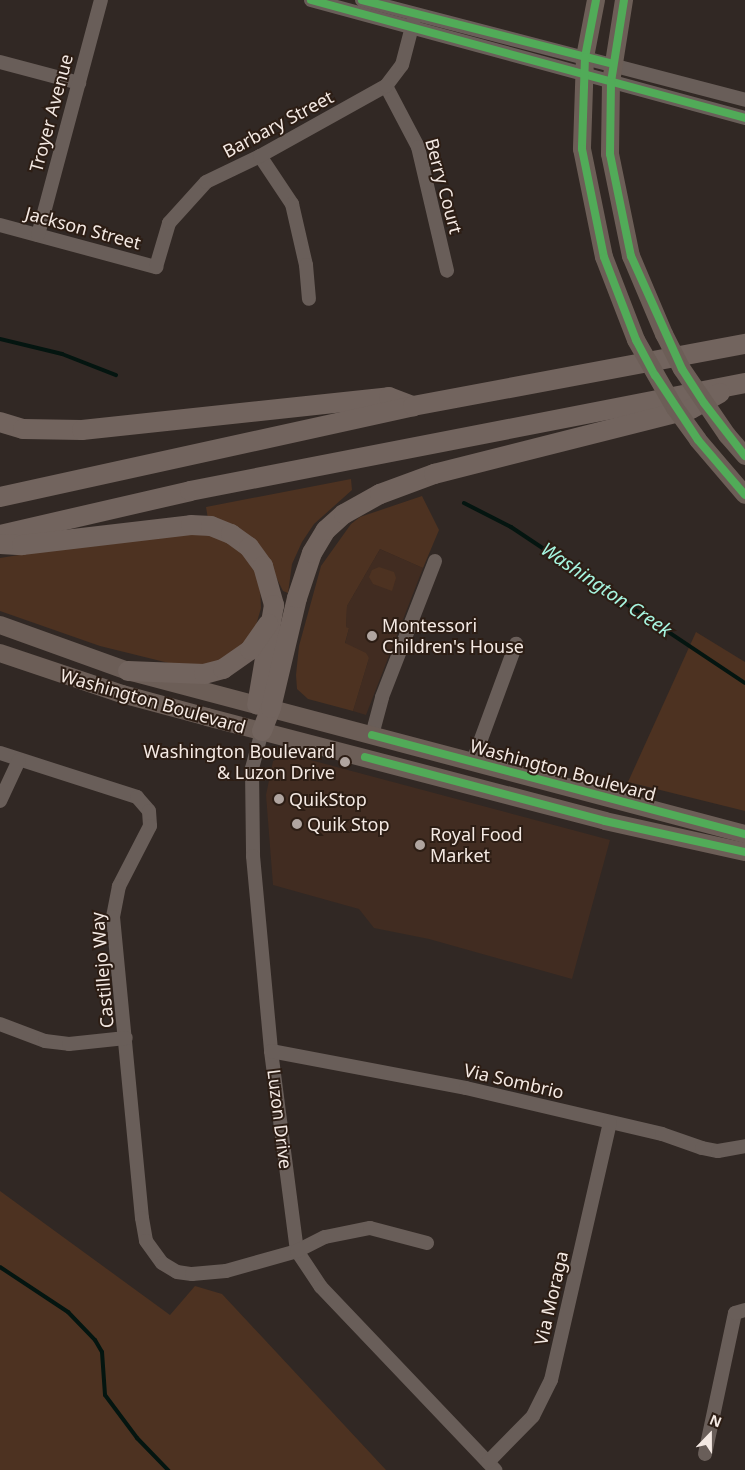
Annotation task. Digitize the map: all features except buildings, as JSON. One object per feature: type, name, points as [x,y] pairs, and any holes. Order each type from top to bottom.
[{"type":"highway","points":[[0,497],[413,406],[745,344]]},
{"type":"highway","points":[[0,535],[190,491],[741,383]]},
{"type":"highway","points":[[264,707],[304,573],[326,530],[344,514],[380,494],[434,474],[690,409],[741,383]]},
{"type":"highway","points":[[0,422],[23,429],[82,430],[389,397],[413,406]]},
{"type":"highway","points":[[0,544],[22,545],[168,526],[211,526],[231,534],[249,546],[263,566],[271,584],[274,605],[262,731]]},
{"type":"highway","points":[[128,671],[204,674],[223,669],[238,661],[260,640],[274,605]]},
{"type":"main road","points":[[596,0],[585,56],[584,159],[604,257],[636,340],[675,408],[698,440],[745,495]]},
{"type":"main road","points":[[624,0],[611,82],[610,154],[631,256],[664,334],[687,376],[727,435],[745,456]]},
{"type":"main road","name":"Washington Boulevard","points":[[0,625],[128,671],[745,834]]},
{"type":"main road","name":"Washington Boulevard","points":[[0,653],[122,694],[605,821],[745,852]]},
{"type":"street","name":"Troyer Avenue","points":[[38,235],[101,0]]},
{"type":"street","points":[[311,0],[585,56],[745,100]]},
{"type":"street","points":[[362,0],[413,22],[584,75],[745,118]]},
{"type":"street","name":"Barbary Street","points":[[156,267],[169,223],[206,182],[260,156],[386,86],[402,65],[413,22]]},
{"type":"street","points":[[0,62],[79,83]]},
{"type":"street","name":"Berry Court","points":[[386,86],[418,147],[447,271]]},
{"type":"street","points":[[260,156],[292,204],[306,265],[309,298]]},
{"type":"street","name":"Jackson Street","points":[[0,225],[156,267]]},
{"type":"street","points":[[372,735],[387,683],[435,560]]},
{"type":"street","points":[[473,761],[516,644]]},
{"type":"street","name":"Luzon Drive","points":[[262,731],[252,769],[251,800],[271,1051],[297,1252],[321,1287],[492,1466]]},
{"type":"street","name":"Castillejo Way","points":[[0,753],[137,797],[149,811],[150,826],[119,886],[113,918],[146,1241],[162,1263],[188,1273],[226,1271],[297,1252]]},
{"type":"street","points":[[0,801],[19,760]]},
{"type":"street","points":[[0,1024],[45,1041],[69,1044],[126,1038]]},
{"type":"street","name":"Via Sombrio","points":[[271,1051],[466,1088],[662,1134],[702,1148],[718,1151],[745,1146]]},
{"type":"street","name":"Via Moraga","points":[[492,1466],[533,1416],[551,1380],[610,1123]]},
{"type":"street","points":[[297,1252],[325,1237],[370,1228],[426,1243]]},
{"type":"street","points":[[705,1454],[734,1313],[745,1310]]},
{"type":"shaded area","points":[[351,479],[352,490],[314,524],[302,542],[292,564],[288,593],[283,591],[265,555],[208,519],[206,507]]},
{"type":"shaded area","points":[[422,496],[439,530],[423,568],[380,549],[347,606],[346,627],[349,628],[345,643],[366,653],[369,658],[353,711],[308,699],[297,689],[296,675],[299,646],[321,566],[351,524],[360,517]]},
{"type":"shaded area","points":[[155,533],[212,533],[231,541],[253,565],[260,587],[261,608],[255,629],[245,644],[228,657],[210,665],[189,668],[100,646],[0,611],[0,558]]},
{"type":"shaded area","name":"Montessori Children's House","points":[[380,549],[423,568],[366,715],[353,711],[369,658],[345,644],[349,628],[346,627],[347,606]]},
{"type":"shaded area","points":[[379,567],[394,572],[396,578],[392,591],[373,584],[369,577],[372,570]]},
{"type":"shaded area","points":[[696,632],[745,662],[745,811],[628,782]]},
{"type":"shaded area","points":[[288,754],[610,840],[572,979],[429,939],[374,928],[359,909],[273,885],[266,795],[273,761]]},
{"type":"shaded area","points":[[0,1191],[170,1315],[195,1286],[222,1294],[386,1470],[0,1470]]},
{"type":"waterway","name":"Washington Creek","points":[[0,339],[62,354],[116,375]]},
{"type":"waterway","name":"Washington Creek","points":[[464,503],[511,527],[745,683]]},
{"type":"waterway","points":[[0,1267],[68,1312],[95,1340],[102,1352],[105,1395],[137,1438],[168,1470]]},
{"type":"cycle path","points":[[311,0],[745,118]]},
{"type":"cycle path","points":[[362,0],[613,64]]},
{"type":"cycle path","points":[[596,0],[585,57],[582,149],[604,257],[636,340],[655,375],[698,440],[745,495]]},
{"type":"cycle path","points":[[624,0],[611,82],[610,154],[631,256],[682,369],[704,403],[745,456]]},
{"type":"cycle path","points":[[372,735],[745,834]]},
{"type":"cycle path","points":[[365,757],[605,821],[745,852]]},
{"type":"place","name":"Montessori Children's House","points":[[372,636]]},
{"type":"place","name":"Washington Boulevard & Luzon Drive","points":[[345,762]]},
{"type":"place","name":"QuikStop","points":[[279,799]]},
{"type":"place","name":"Quik Stop","points":[[297,824]]},
{"type":"place","name":"Royal Food Market","points":[[420,845]]}]
